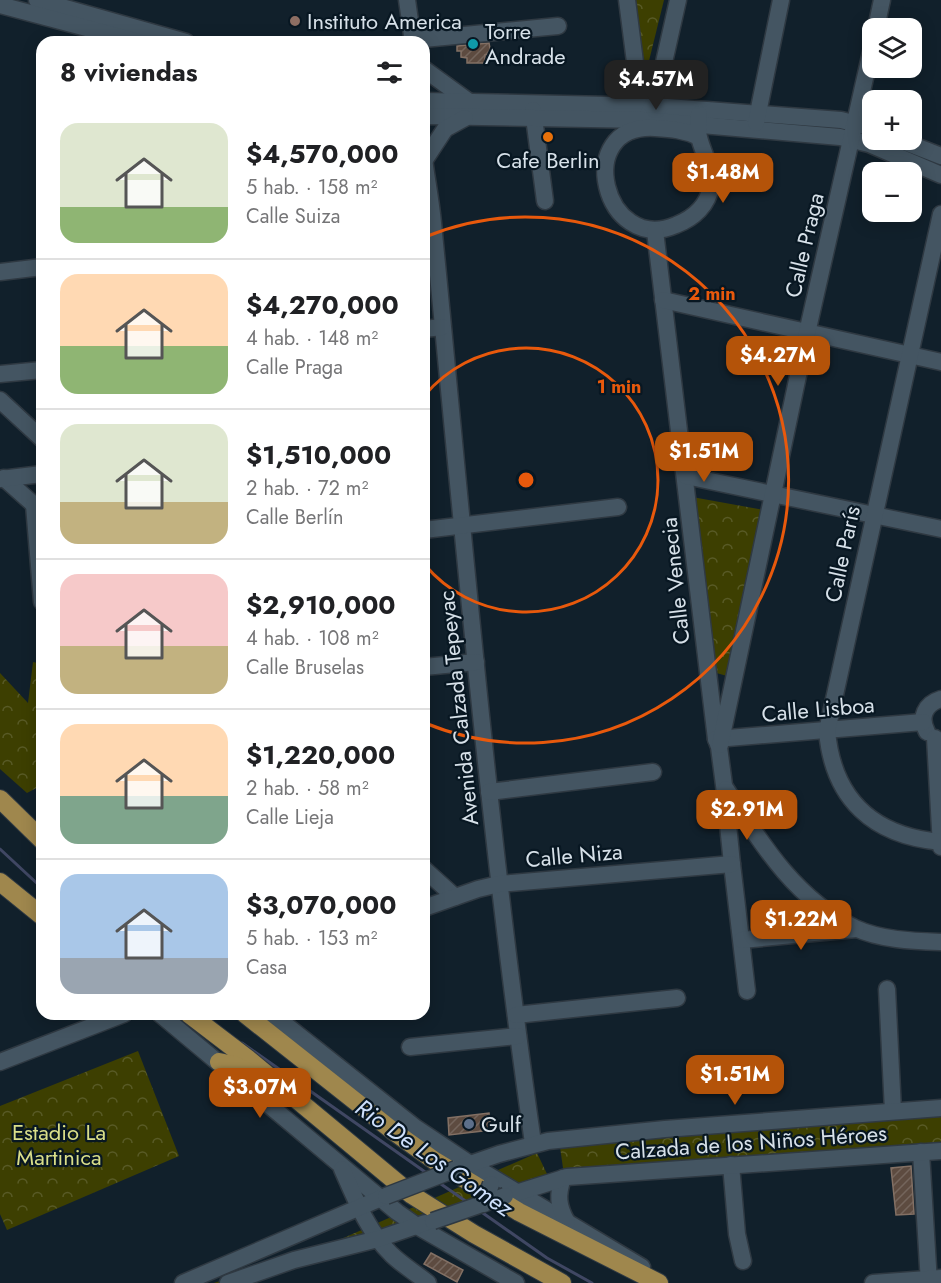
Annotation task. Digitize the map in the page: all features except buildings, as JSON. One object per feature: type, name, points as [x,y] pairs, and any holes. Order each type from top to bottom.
[{"type":"main road","points":[[0,799],[36,834]]},
{"type":"main road","points":[[0,882],[36,911]]},
{"type":"main road","points":[[197,1020],[248,1059],[412,1195]]},
{"type":"main road","points":[[253,1020],[393,1131],[435,1161],[529,1217],[658,1283]]},
{"type":"main road","points":[[219,1062],[237,1066],[256,1077],[389,1184],[412,1195],[474,1234],[562,1283]]},
{"type":"main road","points":[[474,1234],[543,1283]]},
{"type":"street","points":[[37,0],[137,36]]},
{"type":"street","points":[[407,0],[412,36]]},
{"type":"street","points":[[627,0],[641,116]]},
{"type":"street","points":[[678,0],[641,116],[611,147],[606,160],[606,183],[612,201],[623,216],[643,229],[656,231],[674,226],[692,217],[705,202],[711,186],[711,175],[699,124]]},
{"type":"street","points":[[756,122],[781,0]]},
{"type":"street","points":[[878,18],[882,0]]},
{"type":"street","points":[[0,5],[132,36]]},
{"type":"street","points":[[430,39],[558,26]]},
{"type":"street","points":[[430,75],[467,109]]},
{"type":"street","name":"Calle Praga","points":[[719,742],[807,333],[865,78]]},
{"type":"street","points":[[430,102],[467,109],[641,116],[699,124],[756,122],[862,129]]},
{"type":"street","points":[[430,115],[467,109]]},
{"type":"street","points":[[430,153],[444,129],[467,109]]},
{"type":"street","points":[[533,111],[545,201]]},
{"type":"street","points":[[641,116],[675,130],[687,131],[699,124]]},
{"type":"street","points":[[854,130],[941,175]]},
{"type":"street","points":[[922,149],[941,156]]},
{"type":"street","name":"Calle París","points":[[940,842],[894,833],[859,810],[844,788],[833,765],[827,731],[941,214]]},
{"type":"street","name":"Calle Venecia","points":[[656,231],[719,742],[747,991]]},
{"type":"street","name":"Avenida Calzada Tepeyac","points":[[430,237],[442,327],[499,884],[533,1143]]},
{"type":"street","points":[[0,272],[36,268]]},
{"type":"street","points":[[663,300],[941,362]]},
{"type":"street","points":[[430,328],[442,327]]},
{"type":"street","points":[[0,375],[36,371]]},
{"type":"street","points":[[0,400],[36,433]]},
{"type":"street","points":[[2,478],[36,475]]},
{"type":"street","points":[[686,476],[941,529]]},
{"type":"street","points":[[2,478],[36,506]]},
{"type":"street","points":[[430,530],[618,507]]},
{"type":"street","points":[[430,666],[476,662]]},
{"type":"street","points":[[941,699],[929,704],[923,716],[927,732],[938,739],[941,847]]},
{"type":"street","name":"Calle Lisboa","points":[[719,742],[923,722]]},
{"type":"street","points":[[489,792],[653,772]]},
{"type":"street","points":[[724,785],[776,863],[797,887],[822,908],[856,929]]},
{"type":"street","points":[[22,819],[36,825]]},
{"type":"street","name":"Calle Niza","points":[[430,906],[499,884],[732,864]]},
{"type":"street","points":[[430,874],[455,897]]},
{"type":"street","points":[[742,940],[856,929],[900,939],[941,942]]},
{"type":"street","points":[[887,990],[893,1111]]},
{"type":"street","points":[[516,1015],[677,998]]},
{"type":"street","points":[[0,1062],[108,1020]]},
{"type":"street","points":[[167,1020],[383,1197],[516,1283]]},
{"type":"street","points":[[280,1020],[463,1166],[567,1222],[630,1259],[663,1283]]},
{"type":"street","points":[[410,1047],[518,1036]]},
{"type":"street","name":"Calzada de los Niños Héroes","points":[[183,1283],[383,1197],[463,1166],[533,1143],[665,1129],[941,1108]]},
{"type":"street","name":"Calzada de los Niños Héroes","points":[[228,1283],[314,1254],[378,1239],[563,1178],[941,1151]]},
{"type":"street","points":[[873,1283],[933,1280],[921,1152]]},
{"type":"street","points":[[340,1163],[359,1207],[378,1239],[390,1253],[428,1283]]},
{"type":"street","points":[[329,1220],[337,1210],[342,1195],[340,1163]]},
{"type":"street","points":[[731,1165],[737,1234],[743,1261]]},
{"type":"street","points":[[563,1178],[558,1201],[567,1222]]},
{"type":"street","points":[[484,1204],[492,1180]]},
{"type":"green space","points":[[635,0],[664,0],[644,81]]},
{"type":"green space","points":[[692,497],[764,510],[727,676],[713,672]]},
{"type":"green space","points":[[33,662],[36,663],[36,788],[27,793],[0,769],[0,673],[28,703]]},
{"type":"green space","name":"Estadio La Martinica","points":[[138,1051],[179,1156],[7,1230],[0,1214],[0,1106]]},
{"type":"green space","points":[[941,1115],[941,1147],[564,1175],[560,1147]]},
{"type":"green space","points":[[537,1153],[548,1176],[245,1283],[214,1283],[332,1243]]},
{"type":"waterway","name":"Rio De Los Gomez","points":[[0,849],[36,882]]},
{"type":"waterway","name":"Rio De Los Gomez","points":[[242,1043],[428,1174]]},
{"type":"waterway","name":"Rio De Los Gomez","points":[[438,1182],[467,1202]]},
{"type":"waterway","name":"Rio De Los Gomez","points":[[480,1211],[547,1258],[592,1283]]},
{"type":"place","name":"Instituto America","points":[[295,21]]},
{"type":"place","name":"Torre Andrade","points":[[473,44]]},
{"type":"place","name":"Cafe Berlin","points":[[548,137]]},
{"type":"place","name":"Gulf","points":[[469,1124]]}]
